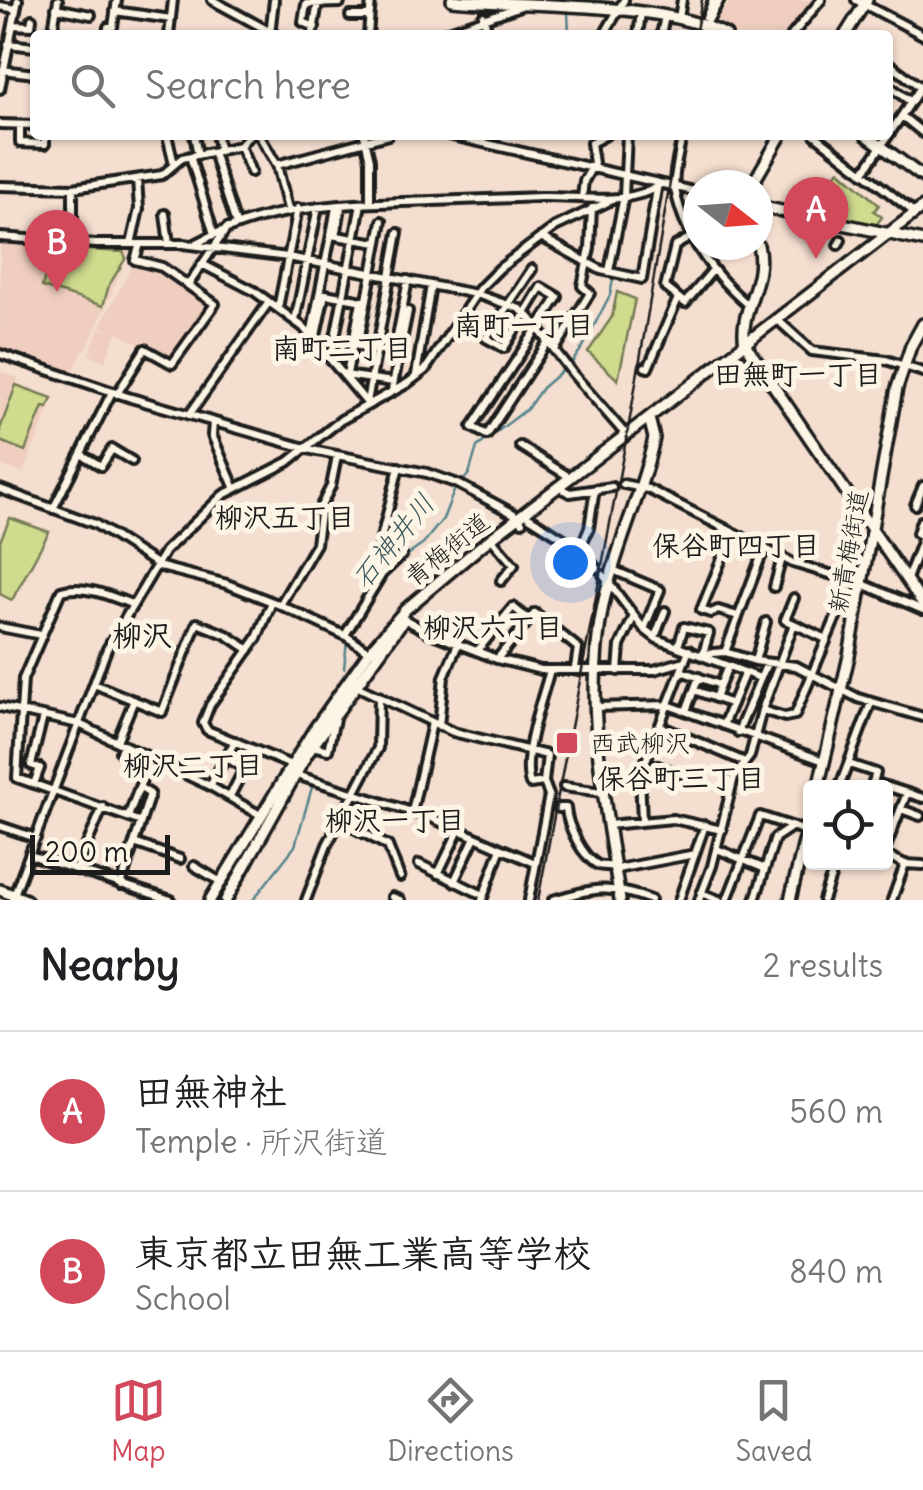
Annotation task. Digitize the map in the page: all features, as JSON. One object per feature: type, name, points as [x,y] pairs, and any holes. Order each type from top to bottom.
[{"type":"main road","points":[[452,0],[641,13],[706,24],[717,30]]},
{"type":"main road","points":[[848,30],[863,1]]},
{"type":"main road","points":[[761,170],[778,140]]},
{"type":"main road","points":[[873,140],[923,177]]},
{"type":"main road","points":[[773,209],[918,240],[918,214]]},
{"type":"main road","points":[[746,346],[781,323],[918,214]]},
{"type":"main road","points":[[870,230],[875,237],[874,245]]},
{"type":"main road","points":[[746,346],[892,234]]},
{"type":"main road","points":[[761,260],[744,326],[746,346],[923,607]]},
{"type":"main road","name":"新青梅街道","points":[[820,780],[842,689],[892,410],[904,365],[923,324]]},
{"type":"main road","name":"青梅街道","points":[[226,900],[291,770],[319,747],[369,652],[419,596],[564,490],[746,346]]},
{"type":"main road","points":[[620,900],[601,787],[595,707],[598,635],[608,576],[654,438],[650,420]]},
{"type":"main road","name":"青梅街道","points":[[210,900],[351,683],[404,619],[570,478],[650,420]]},
{"type":"main road","points":[[790,900],[803,853]]},
{"type":"main road","points":[[0,894],[26,900]]},
{"type":"street","points":[[0,89],[5,46],[18,0]]},
{"type":"street","points":[[108,30],[113,27],[117,0]]},
{"type":"street","points":[[170,30],[173,0]]},
{"type":"street","points":[[212,0],[265,30]]},
{"type":"street","points":[[272,30],[274,0]]},
{"type":"street","points":[[369,30],[370,0]]},
{"type":"street","points":[[607,30],[624,0]]},
{"type":"street","points":[[682,0],[685,30]]},
{"type":"street","points":[[703,30],[716,0]]},
{"type":"street","points":[[796,30],[821,0]]},
{"type":"street","points":[[314,29],[318,2],[334,1]]},
{"type":"street","points":[[863,1],[923,36]]},
{"type":"street","points":[[53,30],[57,4],[91,15]]},
{"type":"street","points":[[0,6],[16,9]]},
{"type":"street","points":[[450,30],[521,6]]},
{"type":"street","points":[[115,11],[171,20]]},
{"type":"street","points":[[639,30],[641,13]]},
{"type":"street","points":[[350,16],[370,16]]},
{"type":"street","points":[[483,16],[487,30]]},
{"type":"street","points":[[662,30],[664,16]]},
{"type":"street","points":[[12,25],[32,26],[32,19]]},
{"type":"street","points":[[460,26],[462,30]]},
{"type":"street","points":[[5,46],[30,47]]},
{"type":"street","points":[[893,66],[922,86],[893,130]]},
{"type":"street","points":[[2,70],[30,73]]},
{"type":"street","points":[[893,89],[912,102]]},
{"type":"street","points":[[902,116],[923,133]]},
{"type":"street","points":[[0,124],[30,125]]},
{"type":"street","points":[[20,125],[20,143],[45,144],[45,140]]},
{"type":"street","points":[[168,140],[174,164]]},
{"type":"street","points":[[194,140],[194,155],[214,234]]},
{"type":"street","points":[[216,140],[236,224]]},
{"type":"street","points":[[0,186],[73,188],[162,175],[194,155],[240,146],[245,140]]},
{"type":"street","points":[[262,140],[277,165],[293,209],[278,308]]},
{"type":"street","points":[[277,165],[362,140]]},
{"type":"street","points":[[330,358],[354,238],[366,203],[370,160],[365,140]]},
{"type":"street","points":[[470,140],[683,189]]},
{"type":"street","points":[[582,196],[584,181],[593,168],[591,143],[597,140]]},
{"type":"street","points":[[610,272],[629,176],[627,140]]},
{"type":"street","points":[[681,140],[674,187],[683,209]]},
{"type":"street","points":[[822,140],[918,214]]},
{"type":"street","points":[[863,172],[886,140]]},
{"type":"street","points":[[240,146],[252,172]]},
{"type":"street","points":[[130,244],[138,209],[137,179]]},
{"type":"street","points":[[11,898],[107,649],[131,604],[175,540],[223,495],[288,462],[367,403],[416,377],[440,350],[476,294],[500,268],[540,236],[592,208],[660,185]]},
{"type":"street","points":[[540,236],[586,262],[642,280],[660,185]]},
{"type":"street","points":[[73,188],[73,242]]},
{"type":"street","points":[[192,246],[227,227],[293,209],[565,196],[614,199]]},
{"type":"street","points":[[295,321],[318,207]]},
{"type":"street","points":[[313,338],[339,207]]},
{"type":"street","points":[[556,348],[590,294],[582,286],[592,208]]},
{"type":"street","points":[[165,214],[169,244]]},
{"type":"street","points":[[346,375],[382,222]]},
{"type":"street","points":[[188,285],[227,227]]},
{"type":"street","points":[[367,403],[398,234]]},
{"type":"street","points":[[334,235],[378,243]]},
{"type":"street","points":[[0,237],[214,248],[288,257],[476,294],[525,313],[626,435]]},
{"type":"street","points":[[683,241],[675,246],[666,287],[686,304],[712,271]]},
{"type":"street","points":[[53,509],[115,393],[145,349],[172,364],[215,304],[162,267],[135,260],[140,244]]},
{"type":"street","points":[[706,260],[712,271],[750,307]]},
{"type":"street","points":[[202,264],[242,283],[295,321],[367,403]]},
{"type":"street","points":[[532,268],[486,338],[504,348],[541,287],[558,297],[472,427],[486,435],[549,340]]},
{"type":"street","points":[[392,387],[408,280]]},
{"type":"street","points":[[416,377],[431,284]]},
{"type":"street","points":[[322,293],[364,302]]},
{"type":"street","points":[[645,367],[648,368],[678,298]]},
{"type":"street","points":[[189,415],[269,302]]},
{"type":"street","points":[[405,311],[425,314]]},
{"type":"street","points":[[781,323],[812,352],[886,360],[923,372]]},
{"type":"street","points":[[355,345],[396,353]]},
{"type":"street","points":[[0,354],[115,393],[303,448],[420,471],[460,485],[580,549],[596,568]]},
{"type":"street","points":[[346,375],[370,378],[392,387]]},
{"type":"street","points":[[212,422],[212,434],[235,489]]},
{"type":"street","points":[[520,446],[570,478]]},
{"type":"street","points":[[81,454],[100,466],[112,449],[132,461]]},
{"type":"street","points":[[338,456],[331,486],[321,506],[316,544],[210,705],[203,722],[207,730],[314,783],[412,812],[536,863]]},
{"type":"street","points":[[380,542],[400,467]]},
{"type":"street","points":[[623,484],[641,486],[808,569],[923,607]]},
{"type":"street","points":[[916,505],[923,486]]},
{"type":"street","points":[[564,490],[570,493],[612,487]]},
{"type":"street","points":[[0,489],[95,524],[156,564],[227,584],[276,604],[347,637],[369,652]]},
{"type":"street","points":[[580,549],[590,526],[595,489]]},
{"type":"street","points":[[906,580],[921,546],[923,536],[917,533],[921,522]]},
{"type":"street","points":[[494,543],[514,565],[501,581]]},
{"type":"street","points":[[726,652],[764,549]]},
{"type":"street","points":[[725,551],[701,610],[738,616]]},
{"type":"street","points":[[347,637],[382,574],[402,555]]},
{"type":"street","points":[[774,586],[782,558]]},
{"type":"street","points":[[608,576],[644,629],[655,637],[760,678]]},
{"type":"street","points":[[608,576],[660,590],[644,629]]},
{"type":"street","points":[[131,604],[103,594],[64,589],[23,679],[17,778],[141,822]]},
{"type":"street","points":[[794,598],[785,620],[826,639]]},
{"type":"street","points":[[477,651],[514,607],[529,620]]},
{"type":"street","points":[[655,637],[665,611]]},
{"type":"street","points":[[497,659],[535,612],[578,648],[574,668]]},
{"type":"street","points":[[618,671],[620,646],[634,616]]},
{"type":"street","points":[[762,710],[785,717],[794,715],[837,616]]},
{"type":"street","points":[[404,619],[497,659],[550,670],[654,670],[685,661]]},
{"type":"street","points":[[755,661],[766,622]]},
{"type":"street","points":[[94,684],[162,712],[197,623],[227,635],[249,650]]},
{"type":"street","points":[[718,900],[700,897],[717,849],[734,776],[745,762],[794,624]]},
{"type":"street","points":[[0,627],[41,635]]},
{"type":"street","points":[[678,646],[684,628],[709,634],[702,654]]},
{"type":"street","points":[[412,812],[444,677],[458,644]]},
{"type":"street","points":[[642,821],[640,776],[689,650]]},
{"type":"street","points":[[702,654],[726,652],[812,672],[871,703],[923,718]]},
{"type":"street","points":[[738,732],[767,663]]},
{"type":"street","points":[[715,698],[728,666]]},
{"type":"street","points":[[544,782],[528,782],[530,750],[550,670]]},
{"type":"street","points":[[681,670],[720,685]]},
{"type":"street","points":[[723,725],[744,672]]},
{"type":"street","points":[[686,711],[699,677]]},
{"type":"street","points":[[351,683],[478,741],[547,755],[544,782],[549,795],[529,900]]},
{"type":"street","points":[[694,690],[732,704]]},
{"type":"street","points":[[306,900],[327,845],[378,748],[379,696]]},
{"type":"street","points":[[128,817],[146,769],[144,764],[120,752],[134,700]]},
{"type":"street","points":[[842,780],[871,703]]},
{"type":"street","points":[[595,707],[668,705],[824,761]]},
{"type":"street","points":[[0,707],[79,724],[230,796],[262,816]]},
{"type":"street","points":[[34,784],[40,768],[32,764],[43,717]]},
{"type":"street","points":[[660,726],[745,762]]},
{"type":"street","points":[[210,786],[235,741]]},
{"type":"street","points":[[226,757],[244,766],[230,796]]},
{"type":"street","points":[[848,764],[876,773],[874,780]]},
{"type":"street","points":[[564,787],[601,787],[653,773],[655,766],[694,779]]},
{"type":"street","points":[[121,884],[150,794],[139,787]]},
{"type":"street","points":[[893,790],[923,798]]},
{"type":"street","points":[[893,829],[907,793]]},
{"type":"street","points":[[76,870],[103,807]]},
{"type":"street","points":[[559,808],[566,808],[566,819],[587,854],[600,865],[616,868],[695,854]]},
{"type":"street","points":[[901,809],[920,816]]},
{"type":"street","points":[[727,900],[760,816],[803,831]]},
{"type":"street","points":[[341,820],[388,846],[400,877]]},
{"type":"street","points":[[606,825],[684,820],[722,830]]},
{"type":"street","points":[[679,900],[705,824]]},
{"type":"street","points":[[0,826],[36,838]]},
{"type":"street","points":[[754,900],[775,838],[790,828]]},
{"type":"street","points":[[438,874],[459,830]]},
{"type":"street","points":[[454,882],[475,837]]},
{"type":"street","points":[[134,843],[180,859]]},
{"type":"street","points":[[419,864],[482,898],[501,848]]},
{"type":"street","points":[[717,849],[763,868]]},
{"type":"street","points":[[893,859],[921,865],[923,853]]},
{"type":"street","points":[[30,855],[171,900]]},
{"type":"street","points":[[892,900],[904,864]]},
{"type":"street","points":[[194,866],[221,882]]},
{"type":"street","points":[[824,900],[833,870]]},
{"type":"street","points":[[553,900],[618,888],[651,900]]},
{"type":"shaded area","points":[[731,0],[814,0],[790,30],[731,30],[717,20]]},
{"type":"shaded area","points":[[0,239],[131,248],[72,373],[0,351]]},
{"type":"shaded area","points":[[135,260],[162,269],[213,305],[173,362],[117,332],[105,361],[89,355],[99,328],[110,330],[100,326]]},
{"type":"shaded area","points":[[0,372],[18,378],[17,384],[54,398],[23,473],[0,465]]},
{"type":"green space","points":[[839,170],[879,205],[874,211],[882,217],[876,225],[809,209]]},
{"type":"green space","points":[[53,248],[123,252],[126,258],[109,285],[103,306],[42,287]]},
{"type":"green space","points":[[617,292],[635,299],[618,380],[588,352],[612,317]]},
{"type":"green space","points":[[16,385],[52,398],[48,408],[43,407],[25,451],[0,441],[0,429]]},
{"type":"green space","points":[[10,518],[49,532],[12,600],[0,594],[0,541]]},
{"type":"waterway","name":"石神井川","points":[[568,11],[569,30]]},
{"type":"waterway","name":"石神井川","points":[[629,193],[632,140]]},
{"type":"waterway","name":"石神井川","points":[[405,557],[422,545],[443,519],[454,491],[469,474],[477,447],[527,409],[584,345],[610,295],[628,201]]},
{"type":"waterway","name":"石神井川","points":[[351,634],[388,573]]},
{"type":"waterway","name":"石神井川","points":[[344,668],[347,641]]},
{"type":"waterway","name":"石神井川","points":[[253,900],[295,846],[313,784]]},
{"type":"railway","points":[[696,30],[702,0]]},
{"type":"railway","points":[[538,900],[629,424],[677,140]]},
{"type":"place","name":"田無神社","points":[[816,259]]},
{"type":"place","name":"東京都立田無工業高等学校","points":[[57,292]]},
{"type":"place","name":"西武柳沢","points":[[567,743]]},
{"type":"district","name":"南町一丁目","points":[[524,325]]},
{"type":"district","name":"南町二丁目","points":[[342,348]]},
{"type":"district","name":"田無町一丁目","points":[[798,374]]},
{"type":"district","name":"柳沢五丁目","points":[[285,517]]},
{"type":"district","name":"保谷町四丁目","points":[[736,545]]},
{"type":"district","name":"柳沢六丁目","points":[[493,627]]},
{"type":"district","name":"柳沢","points":[[142,636]]},
{"type":"district","name":"柳沢二丁目","points":[[193,765]]},
{"type":"district","name":"保谷町三丁目","points":[[681,778]]},
{"type":"district","name":"柳沢一丁目","points":[[395,820]]}]
